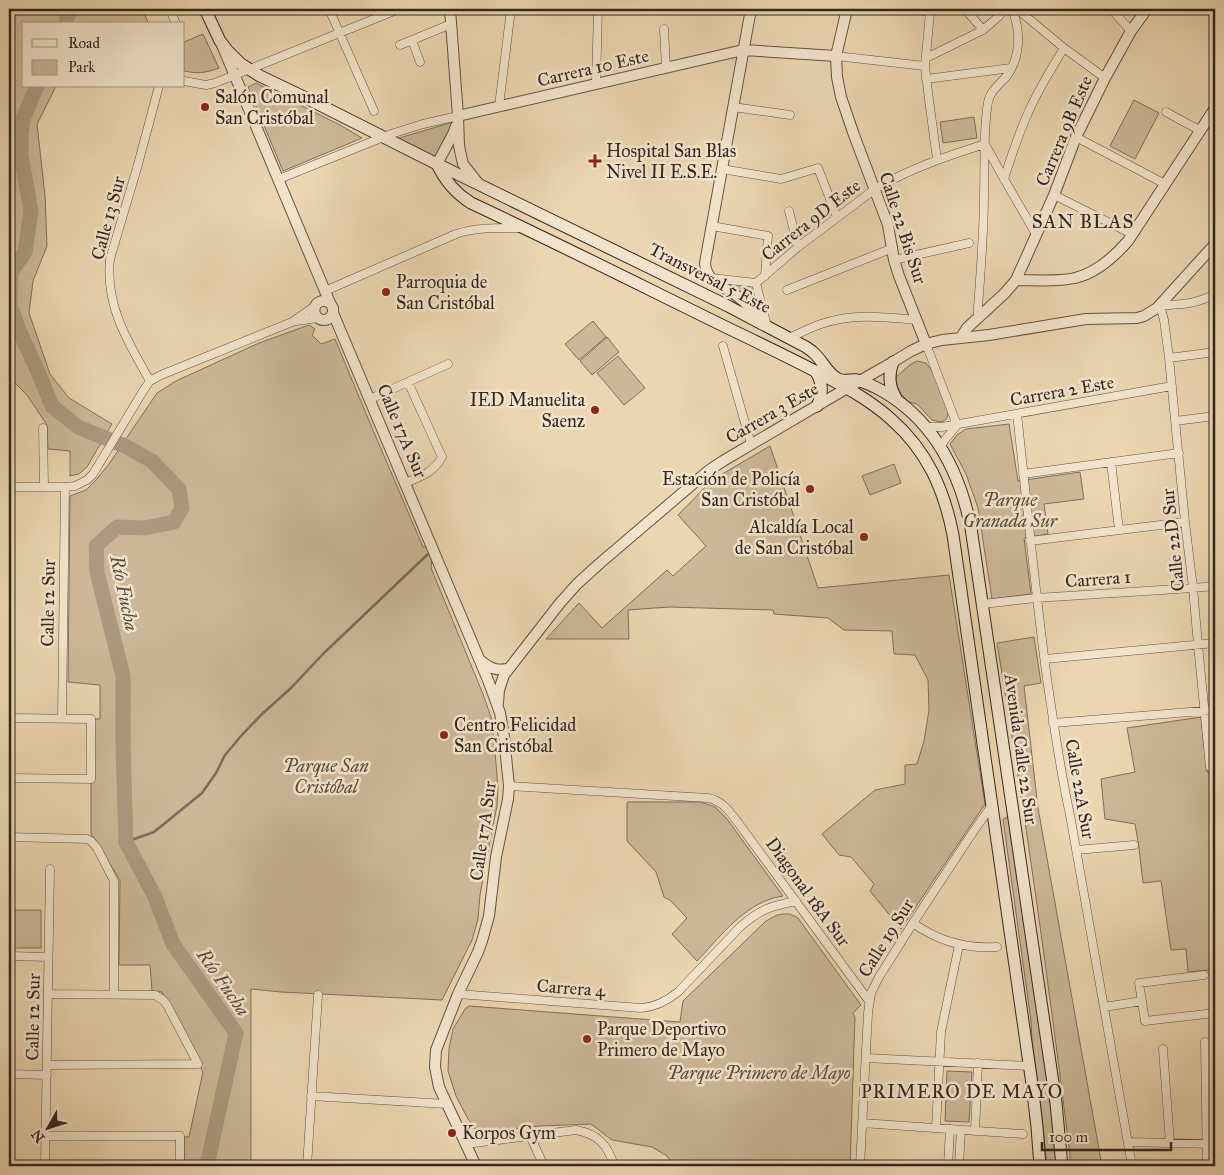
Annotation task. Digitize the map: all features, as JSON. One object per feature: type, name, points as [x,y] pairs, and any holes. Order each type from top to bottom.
[{"type":"main road","name":"Calle 17A Sur","points":[[205,9],[220,41]]},
{"type":"main road","name":"Transversal 5 Este","points":[[220,41],[234,57],[260,76],[765,325],[815,353],[835,377],[842,380],[860,381]]},
{"type":"main road","name":"Transversal 5 Este","points":[[437,164],[446,181],[463,198],[848,388]]},
{"type":"main road","points":[[893,362],[890,386],[898,402]]},
{"type":"main road","points":[[816,372],[821,381],[822,389],[820,400],[816,406]]},
{"type":"main road","name":"Avenida Calle 22 Sur","points":[[860,381],[876,388],[898,402],[926,427],[941,448],[957,478],[968,512],[972,528],[1056,1103],[1062,1166]]},
{"type":"main road","name":"Avenida Calle 22 Sur","points":[[848,388],[884,413],[909,438],[926,459],[945,501],[953,535],[992,805],[1029,1066],[1040,1166]]},
{"type":"street","points":[[170,9],[175,22]]},
{"type":"street","points":[[329,9],[374,111]]},
{"type":"street","points":[[185,81],[215,84],[399,9]]},
{"type":"street","points":[[450,9],[458,116],[458,146],[466,168],[478,184]]},
{"type":"street","points":[[499,106],[511,9]]},
{"type":"street","points":[[596,84],[598,9]]},
{"type":"street","points":[[751,9],[705,263],[710,278],[742,300],[765,325]]},
{"type":"street","name":"Calle 22 Bis Sur","points":[[847,9],[836,56],[844,108],[888,225],[894,260],[899,276],[957,424]]},
{"type":"street","points":[[916,9],[930,13],[926,79],[937,159]]},
{"type":"street","points":[[965,9],[983,30]]},
{"type":"street","points":[[926,62],[983,30],[1005,9]]},
{"type":"street","points":[[978,316],[988,103],[990,95],[1006,77],[1016,56],[1019,43],[1018,21],[1012,9]]},
{"type":"street","points":[[1017,9],[1064,48],[1105,78]]},
{"type":"street","points":[[1111,9],[1131,31]]},
{"type":"street","name":"Carrera 9B Este","points":[[962,337],[966,328],[1005,293],[1016,280],[1054,195],[1076,138],[1105,78],[1131,31],[1147,9]]},
{"type":"street","points":[[400,45],[451,24]]},
{"type":"street","points":[[664,29],[666,68]]},
{"type":"street","points":[[412,40],[420,62]]},
{"type":"street","name":"Calle 17A Sur","points":[[220,41],[325,291],[323,310]]},
{"type":"street","points":[[1004,179],[1028,111],[1064,48]]},
{"type":"street","name":"Carrera 10 Este","points":[[279,179],[383,137],[423,124],[743,50],[926,62]]},
{"type":"street","points":[[926,79],[1011,68]]},
{"type":"street","name":"Calle 13 Sur","points":[[150,381],[118,319],[111,296],[109,272],[110,259],[159,88]]},
{"type":"street","points":[[733,107],[790,115]]},
{"type":"street","points":[[1016,280],[1065,280],[1083,276],[1114,256],[1132,234],[1214,110]]},
{"type":"street","points":[[1166,112],[1199,130]]},
{"type":"street","points":[[437,164],[453,134],[458,116]]},
{"type":"street","points":[[1076,138],[1165,184]]},
{"type":"street","points":[[985,144],[1036,234]]},
{"type":"street","name":"Carrera 9D Este","points":[[710,278],[756,283],[798,247],[875,189],[937,159],[985,144]]},
{"type":"street","points":[[722,169],[781,179],[818,168],[837,217]]},
{"type":"street","points":[[9,187],[9,210]]},
{"type":"street","points":[[1054,195],[1132,234]]},
{"type":"street","points":[[789,211],[798,247]]},
{"type":"street","points":[[712,226],[768,236],[765,276]]},
{"type":"street","points":[[325,291],[456,234],[484,228],[526,228]]},
{"type":"street","points":[[894,260],[969,243]]},
{"type":"street","name":"Carrera 3 Este","points":[[498,707],[501,681],[507,669],[560,603],[586,575],[708,471],[816,406],[926,344],[1086,319],[1137,318],[1149,314],[1160,305],[1215,244]]},
{"type":"street","points":[[787,290],[893,248]]},
{"type":"street","name":"Calle 17A Sur","points":[[318,276],[323,310],[342,334],[370,399],[480,660],[498,707],[503,731],[509,786],[496,857],[489,916],[478,952],[458,994],[434,1058],[437,1080],[476,1166]]},
{"type":"street","points":[[756,283],[765,325]]},
{"type":"street","points":[[1160,305],[1182,305],[1204,300],[1215,294]]},
{"type":"street","name":"Calle 22D Sur","points":[[1160,305],[1169,358],[1210,767],[1214,771]]},
{"type":"street","points":[[292,322],[323,310]]},
{"type":"street","points":[[9,487],[65,487],[75,486],[87,480],[93,474],[150,381],[323,310]]},
{"type":"street","points":[[789,338],[823,324],[851,318],[868,316],[917,320]]},
{"type":"street","points":[[723,346],[751,444]]},
{"type":"street","points":[[1169,358],[1215,352]]},
{"type":"street","points":[[370,399],[448,364]]},
{"type":"street","points":[[405,483],[433,469],[442,457],[408,382]]},
{"type":"street","name":"Carrera 2 Este","points":[[926,427],[942,427],[1172,386]]},
{"type":"street","name":"Calle 22A Sur","points":[[1017,414],[1036,598],[1053,723],[1132,1166]]},
{"type":"street","points":[[1175,421],[1215,416]]},
{"type":"street","points":[[941,448],[957,424]]},
{"type":"street","points":[[43,428],[44,487]]},
{"type":"street","points":[[1024,474],[1178,453]]},
{"type":"street","points":[[1111,462],[1120,530]]},
{"type":"street","name":"Calle 12 Sur","points":[[62,718],[65,487]]},
{"type":"street","points":[[1030,541],[1185,522]]},
{"type":"street","name":"Carrera 1","points":[[983,604],[1036,598],[1215,586]]},
{"type":"street","points":[[1044,659],[1215,643]]},
{"type":"street","points":[[480,660],[492,669],[507,669]]},
{"type":"street","points":[[1053,723],[1215,710]]},
{"type":"street","points":[[9,718],[91,719],[92,779],[9,778]]},
{"type":"street","name":"Diagonal 18A Sur","points":[[509,786],[708,798],[719,802],[739,824],[869,1002]]},
{"type":"street","name":"Calle 19 Sur","points":[[860,1166],[871,993],[913,923],[992,805]]},
{"type":"street","points":[[9,837],[87,839],[97,848],[114,881],[114,994]]},
{"type":"street","points":[[1076,850],[1134,845]]},
{"type":"street","name":"Calle 12 Sur","points":[[46,1166],[50,869]]},
{"type":"street","name":"Carrera 4","points":[[458,994],[641,1008],[655,1006],[678,992],[741,926],[751,918],[768,908],[796,901]]},
{"type":"street","points":[[913,923],[935,937],[959,945],[985,948],[997,947]]},
{"type":"street","points":[[936,1128],[941,1032],[959,945]]},
{"type":"street","points":[[9,956],[48,957]]},
{"type":"street","points":[[1204,975],[1139,984],[1145,1021],[1215,1014]]},
{"type":"street","points":[[47,1065],[198,1064],[163,1000],[155,995],[48,994]]},
{"type":"street","points":[[307,1166],[318,995]]},
{"type":"street","points":[[1104,1007],[1142,1001]]},
{"type":"street","points":[[1205,1042],[1207,1166]]},
{"type":"street","points":[[1163,1049],[1170,1143]]},
{"type":"street","points":[[866,1058],[1029,1066]]},
{"type":"street","points":[[975,1131],[978,1063]]},
{"type":"street","points":[[9,1074],[47,1074]]},
{"type":"street","points":[[311,1096],[447,1104]]},
{"type":"street","points":[[862,1123],[1023,1134]]},
{"type":"street","points":[[948,1166],[950,1129]]},
{"type":"street","points":[[466,1144],[576,1130],[594,1136],[605,1146],[611,1155],[614,1166]]},
{"type":"street","points":[[959,1166],[961,1130]]},
{"type":"street","points":[[46,1136],[180,1136],[180,1166]]},
{"type":"street","points":[[530,1136],[544,1166]]},
{"type":"street","points":[[1128,1142],[1215,1144]]},
{"type":"green space","points":[[9,9],[142,9],[148,22],[22,22],[22,88],[55,88],[37,124],[45,196],[47,246],[33,281],[29,313],[50,374],[69,398],[112,424],[87,467],[79,474],[70,476],[70,451],[48,449],[47,425],[27,395],[9,377]]},
{"type":"green space","points":[[203,34],[219,68],[202,73],[185,71],[185,42]]},
{"type":"green space","points":[[256,83],[362,138],[283,171],[248,87]]},
{"type":"green space","points":[[1134,100],[1159,113],[1135,159],[1110,146]]},
{"type":"green space","points":[[974,117],[977,138],[943,143],[940,122]]},
{"type":"green space","points":[[453,122],[435,157],[396,139]]},
{"type":"green space","points":[[722,281],[754,287],[758,307]]},
{"type":"green space","points":[[593,321],[606,337],[579,360],[565,344]]},
{"type":"green space","name":"Parque San Cristóbal","points":[[309,325],[315,329],[312,335],[321,344],[335,339],[423,547],[428,547],[432,556],[431,568],[491,717],[498,788],[497,806],[480,895],[478,919],[472,940],[442,1000],[251,989],[251,1166],[184,1166],[184,1137],[189,1137],[203,1072],[162,992],[152,991],[150,965],[119,965],[120,880],[91,834],[91,719],[100,719],[100,685],[68,682],[70,496],[86,490],[95,481],[109,464],[157,393],[176,381],[259,343]]},
{"type":"green space","points":[[607,337],[619,352],[592,375],[580,361]]},
{"type":"green space","points":[[618,356],[645,388],[624,405],[597,373]]},
{"type":"green space","points":[[917,361],[926,363],[934,374],[948,412],[947,418],[944,421],[932,420],[917,404],[909,402],[901,394],[897,386],[896,377]]},
{"type":"green space","name":"Parque Granada Sur","points":[[1009,424],[1018,481],[1080,472],[1084,499],[1044,504],[1048,534],[1024,538],[1031,594],[992,599],[978,508],[966,474],[950,444],[957,435],[966,429]]},
{"type":"green space","points":[[770,446],[818,588],[949,575],[985,804],[901,929],[870,891],[874,884],[851,857],[839,855],[822,834],[875,790],[905,784],[905,765],[917,764],[924,741],[929,710],[928,680],[915,655],[894,654],[892,631],[844,630],[828,618],[774,614],[773,610],[669,607],[628,610],[629,639],[546,639],[579,603],[602,628],[667,570],[673,576],[706,546],[678,515],[712,480]]},
{"type":"green space","points":[[894,464],[901,483],[870,495],[862,476]]},
{"type":"green space","points":[[1034,637],[1041,683],[1024,686],[1038,808],[1102,1166],[1070,1166],[1062,1091],[1036,899],[997,643]]},
{"type":"green space","points":[[1201,717],[1207,772],[1215,778],[1215,1009],[1210,970],[1188,972],[1186,949],[1171,950],[1161,881],[1143,883],[1135,824],[1105,819],[1101,779],[1135,772],[1127,728]]},
{"type":"green space","points":[[627,802],[700,802],[715,807],[727,819],[783,896],[770,899],[748,911],[730,926],[697,961],[672,934],[687,918],[670,900],[664,897],[656,872],[627,841]]},
{"type":"green space","points":[[1012,816],[1052,1116],[1056,1166],[1047,1166],[1031,1021],[1003,819]]},
{"type":"green space","points":[[9,910],[41,910],[41,948],[9,948]]},
{"type":"green space","name":"Parque Primero de Mayo","points":[[790,914],[798,918],[861,1005],[853,1013],[855,1018],[850,1166],[674,1166],[667,1156],[652,1147],[612,1140],[591,1124],[539,1126],[484,1132],[475,1129],[468,1119],[456,1096],[448,1071],[449,1049],[453,1029],[465,1009],[469,1006],[680,1022],[683,1001],[766,921],[777,915]]},
{"type":"green space","points":[[947,1071],[972,1072],[969,1122],[945,1121]]},
{"type":"waterway","name":"Río Fucha","points":[[66,22],[72,9]]},
{"type":"waterway","name":"Río Fucha","points":[[36,88],[23,119],[21,134],[21,155],[31,211],[25,252],[11,272],[10,305],[52,406],[78,427],[125,446],[152,461],[179,489],[182,508],[174,522],[145,528],[117,527],[96,546],[97,572],[123,676],[126,842],[155,897],[173,944],[236,1033],[208,1161],[209,1166]]},
{"type":"waterway","points":[[126,842],[154,832],[202,793],[216,773],[225,755],[241,736],[323,654],[428,554]]},
{"type":"place","name":"Salón Comunal San Cristóbal","points":[[205,107]]},
{"type":"place","name":"Hospital San Blas Nivel II E.S.E.","points":[[595,161]]},
{"type":"place","name":"Parroquia de San Cristóbal","points":[[386,292]]},
{"type":"place","name":"IED Manuelita Saenz","points":[[595,410]]},
{"type":"place","name":"Estación de Policía San Cristóbal","points":[[810,489]]},
{"type":"place","name":"Alcaldía Local de San Cristóbal","points":[[864,537]]},
{"type":"place","name":"Centro Felicidad San Cristóbal","points":[[444,735]]},
{"type":"place","name":"Parque Deportivo Primero de Mayo","points":[[587,1039]]},
{"type":"place","name":"Korpos Gym","points":[[452,1133]]},
{"type":"district","name":"SAN BLAS","points":[[1083,221]]},
{"type":"district","name":"PRIMERO DE MAYO","points":[[962,1091]]}]
